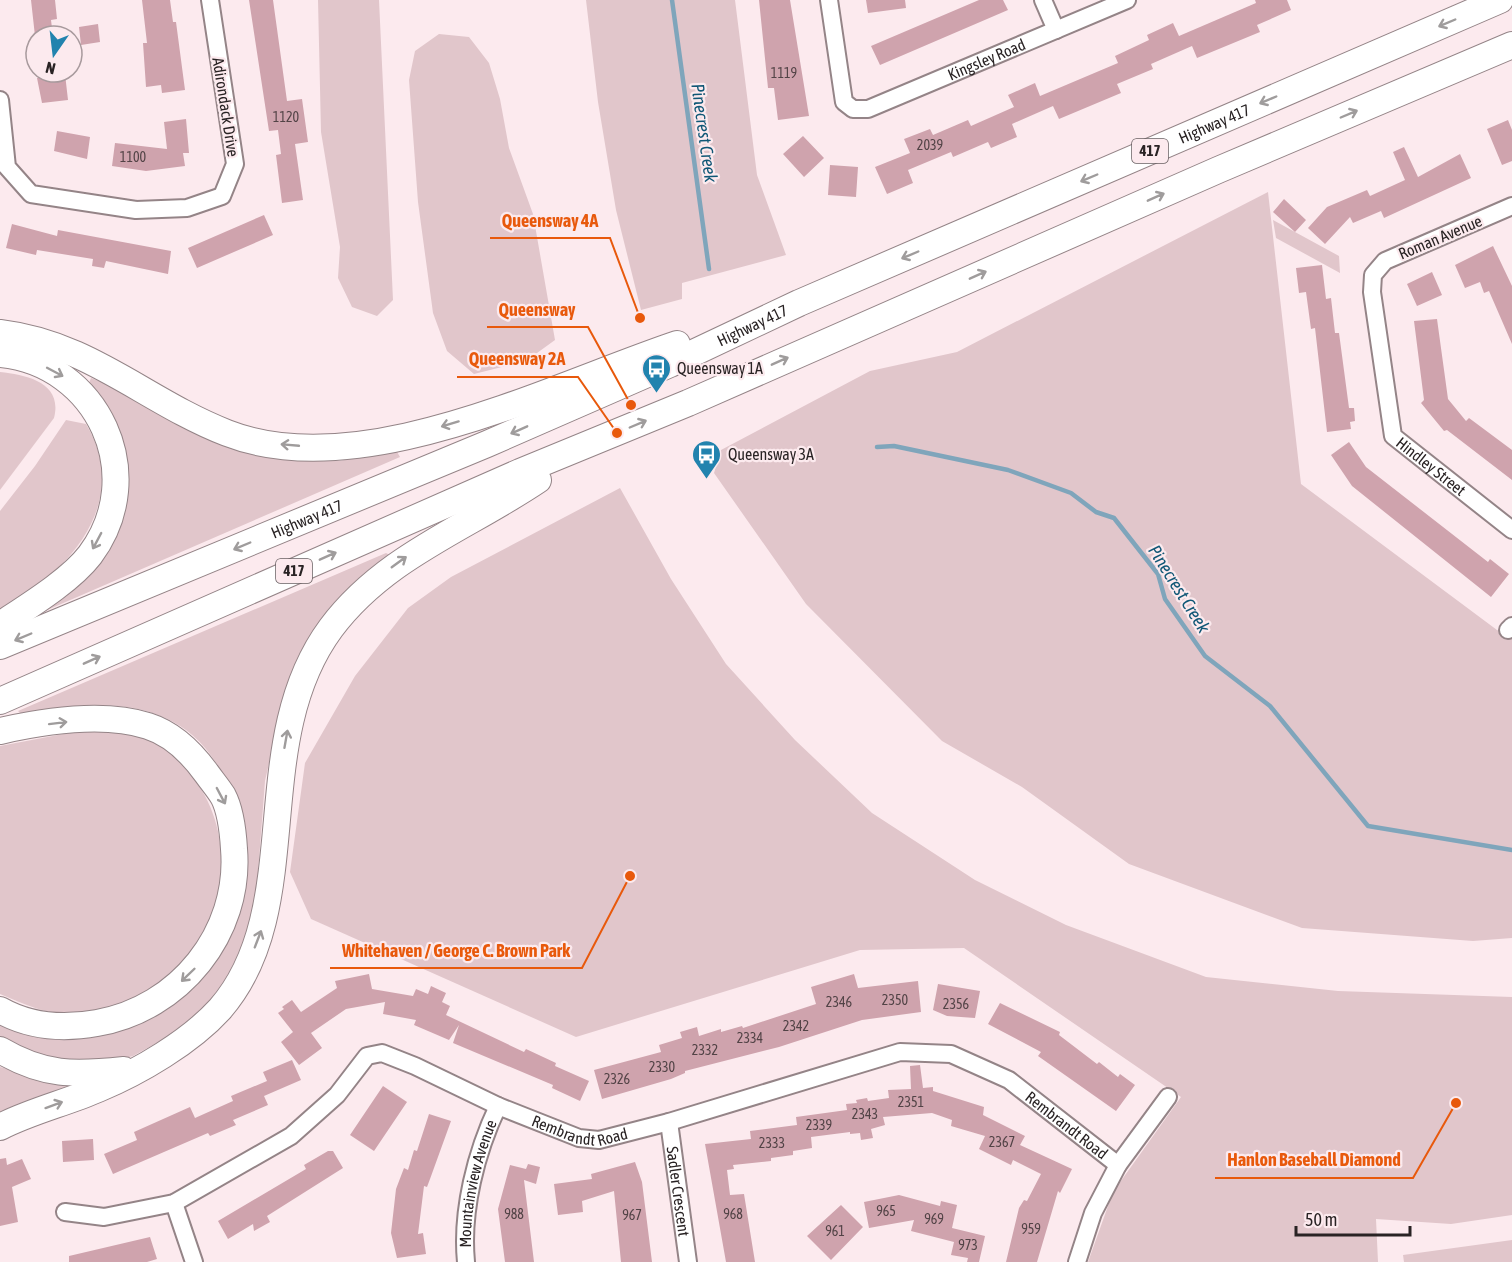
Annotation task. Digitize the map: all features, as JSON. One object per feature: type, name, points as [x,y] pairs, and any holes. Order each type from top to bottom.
[{"type":"highway","name":"Highway 417","points":[[0,646],[568,395],[799,303],[1500,0]]},
{"type":"highway","name":"417","points":[[0,700],[520,472],[688,403],[1218,170],[1512,45]]},
{"type":"highway","points":[[0,333],[33,337],[90,358],[196,421],[233,435],[302,446],[348,446],[415,434],[568,395]]},
{"type":"highway","points":[[0,354],[33,360],[64,377],[84,395],[101,419],[109,437],[113,455],[115,492],[106,524],[89,556],[48,593],[0,625]]},
{"type":"highway","points":[[0,1127],[18,1118],[99,1089],[167,1052],[196,1032],[220,1008],[244,972],[259,939],[267,906],[287,731],[304,679],[331,629],[374,582],[411,554],[533,483],[589,445]]},
{"type":"highway","points":[[0,731],[100,718],[149,726],[183,746],[199,763],[223,797],[233,827],[236,864],[232,898],[219,933],[200,963],[172,990],[147,1008],[113,1021],[61,1027],[39,1024],[0,1010]]},
{"type":"highway","points":[[0,1050],[20,1062],[50,1072],[86,1074],[135,1069]]},
{"type":"street","name":"Adirondack Drive","points":[[0,100],[7,167],[31,194],[136,210],[188,208],[222,196],[235,164],[210,0]]},
{"type":"street","name":"Kingsley Road","points":[[829,0],[844,102],[853,109],[868,109],[1127,0]]},
{"type":"street","points":[[1043,0],[1056,30]]},
{"type":"street","name":"Roman Avenue","points":[[1373,275],[1385,261],[1512,206]]},
{"type":"street","name":"Hindley Street","points":[[1373,275],[1372,292],[1393,436],[1512,530]]},
{"type":"street","name":"Rembrandt Road","points":[[65,1212],[104,1217],[174,1203],[291,1136],[337,1095],[367,1056],[382,1053],[404,1061],[498,1106],[579,1138],[589,1139],[615,1137],[669,1122],[900,1052],[951,1054],[1009,1080],[1118,1165]]},
{"type":"street","points":[[1077,1262],[1093,1213],[1118,1165],[1168,1097]]},
{"type":"street","name":"Mountainview Avenue","points":[[466,1262],[465,1223],[477,1166],[498,1106]]},
{"type":"street","name":"Sadler Crescent","points":[[669,1122],[688,1262]]},
{"type":"street","points":[[174,1203],[194,1262]]},
{"type":"shaded area","points":[[318,0],[379,0],[393,300],[377,316],[352,307],[338,278],[340,247],[321,132]]},
{"type":"shaded area","points":[[586,0],[735,0],[757,175],[786,255],[682,283],[682,299],[641,310],[616,210],[598,102]]},
{"type":"shaded area","points":[[439,34],[469,37],[489,63],[500,99],[509,148],[533,214],[555,340],[526,361],[474,374],[447,351],[433,313],[418,202],[409,80],[415,51]]},
{"type":"shaded area","points":[[1268,192],[1301,484],[1497,630],[1512,637],[1512,938],[1473,941],[1302,928],[1129,864],[1022,787],[942,741],[806,604],[714,473],[721,450],[870,371],[957,352]]},
{"type":"shaded area","points":[[1273,220],[1339,256],[1340,273],[1276,238]]},
{"type":"shaded area","points":[[0,372],[22,376],[41,383],[53,396],[55,406],[54,418],[0,490]]},
{"type":"shaded area","points":[[91,378],[290,456],[339,461],[396,450],[400,457],[38,614],[123,495],[87,388]]},
{"type":"shaded area","points":[[66,420],[86,424],[99,453],[102,481],[97,508],[86,533],[69,556],[49,576],[0,609],[0,511],[35,466]]},
{"type":"shaded area","points":[[620,488],[671,579],[726,664],[795,740],[872,813],[975,880],[1066,925],[1206,977],[1338,991],[1512,997],[1512,1215],[1451,1224],[1376,1219],[1378,1262],[1088,1262],[1113,1192],[1181,1097],[964,948],[860,950],[576,1037],[311,919],[290,872],[305,763],[355,676],[408,608],[451,577]]},
{"type":"shaded area","points":[[386,553],[392,556],[279,719],[265,781],[257,886],[248,930],[234,964],[218,992],[190,1020],[162,1040],[133,1056],[104,1064],[29,1057],[0,1039],[0,1022],[84,1034],[122,1030],[162,1013],[184,996],[209,969],[220,949],[227,872],[235,818],[233,792],[202,744],[181,726],[157,714],[104,705],[48,709],[21,714],[18,711]]},
{"type":"shaded area","points":[[100,727],[140,733],[154,739],[186,769],[210,806],[220,846],[219,887],[207,926],[185,962],[155,990],[117,1008],[64,1015],[36,1008],[0,994],[0,746]]},
{"type":"shaded area","points":[[0,1067],[15,1071],[95,1080],[0,1119]]},
{"type":"shaded area","points":[[1512,1240],[1512,1262],[1404,1262],[1403,1255]]},
{"type":"building","points":[[31,0],[55,0],[57,19],[51,20],[52,24],[34,24]]},
{"type":"building","points":[[142,0],[170,0],[173,22],[176,22],[185,90],[162,93],[161,85],[146,87],[143,43],[147,43]]},
{"type":"building","points":[[249,0],[273,0],[287,101],[302,99],[308,142],[295,144],[303,200],[282,203],[276,155],[281,154],[278,130],[269,131]]},
{"type":"building","points":[[759,0],[790,0],[809,116],[778,120],[774,88],[768,88]]},
{"type":"building","points":[[866,0],[905,0],[906,8],[868,13]]},
{"type":"building","points":[[979,0],[1003,0],[1008,10],[880,65],[871,46]]},
{"type":"building","points":[[1255,0],[1287,0],[1291,10],[1257,25],[1260,32],[1197,58],[1192,46],[1151,64],[1153,69],[1117,84],[1121,93],[1059,119],[1053,106],[1012,124],[1017,137],[991,148],[988,142],[953,157],[951,152],[908,170],[913,183],[887,194],[875,167],[910,153],[904,139],[930,129],[933,135],[968,120],[971,126],[1014,107],[1008,95],[1035,83],[1040,96],[1118,63],[1115,56],[1149,40],[1147,35],[1173,23],[1179,36],[1256,3]]},
{"type":"building","points":[[98,24],[100,42],[84,45],[84,26]]},
{"type":"building","points":[[38,84],[66,84],[68,100],[42,103]]},
{"type":"building","points":[[186,119],[189,153],[183,153],[185,166],[146,171],[112,166],[115,143],[167,149],[164,122]]},
{"type":"building","points":[[1508,120],[1512,130],[1512,161],[1502,165],[1487,129]]},
{"type":"building","points":[[57,131],[90,137],[87,159],[54,151]]},
{"type":"building","points":[[803,136],[824,158],[804,177],[783,154]]},
{"type":"building","points":[[1404,147],[1418,177],[1460,154],[1471,178],[1384,218],[1381,211],[1353,223],[1350,217],[1325,244],[1308,228],[1327,207],[1367,190],[1370,196],[1405,180],[1393,152]]},
{"type":"building","points":[[830,165],[858,167],[856,197],[828,195]]},
{"type":"building","points":[[1284,199],[1306,220],[1295,232],[1273,212]]},
{"type":"building","points":[[264,215],[273,235],[197,268],[188,248]]},
{"type":"building","points":[[12,224],[57,236],[58,230],[171,251],[168,274],[106,261],[104,268],[92,266],[93,259],[37,250],[36,255],[6,248]]},
{"type":"building","points":[[1493,246],[1512,286],[1512,344],[1489,291],[1484,293],[1480,282],[1465,288],[1455,265]]},
{"type":"building","points":[[1322,265],[1326,299],[1331,298],[1335,333],[1339,333],[1349,408],[1354,408],[1355,421],[1350,422],[1351,429],[1327,432],[1315,328],[1311,329],[1306,292],[1299,293],[1296,268]]},
{"type":"building","points":[[1432,272],[1442,295],[1417,306],[1407,284]]},
{"type":"building","points":[[1437,319],[1448,399],[1466,421],[1469,418],[1512,450],[1512,480],[1447,430],[1444,431],[1421,403],[1424,400],[1414,321]]},
{"type":"building","points":[[1349,442],[1366,467],[1488,562],[1490,559],[1509,574],[1491,597],[1352,486],[1331,455]]},
{"type":"building","points":[[369,974],[372,989],[413,996],[416,989],[428,994],[431,986],[446,993],[442,1002],[450,1006],[446,1015],[524,1052],[526,1049],[556,1063],[555,1066],[589,1081],[580,1101],[552,1088],[553,1085],[453,1043],[459,1025],[449,1040],[414,1025],[416,1020],[383,1014],[385,1002],[346,1009],[311,1033],[322,1048],[299,1065],[281,1042],[293,1032],[278,1013],[284,1009],[282,1007],[292,1000],[301,1012],[337,988],[335,981]]},
{"type":"building","points":[[854,974],[858,988],[918,981],[921,1012],[862,1020],[779,1047],[685,1071],[671,1079],[602,1099],[594,1070],[661,1052],[659,1045],[682,1038],[680,1032],[697,1027],[699,1036],[721,1029],[721,1032],[742,1026],[743,1028],[816,1004],[811,987]]},
{"type":"building","points":[[938,984],[980,991],[975,1018],[947,1016],[933,1010]]},
{"type":"building","points":[[1000,1003],[1060,1032],[1059,1035],[1097,1064],[1099,1062],[1118,1077],[1120,1074],[1135,1085],[1116,1111],[1038,1056],[1041,1052],[988,1024]]},
{"type":"building","points":[[292,1060],[301,1080],[264,1096],[268,1105],[233,1120],[236,1125],[210,1136],[208,1133],[113,1174],[104,1154],[137,1140],[134,1132],[190,1107],[195,1118],[233,1101],[231,1096],[267,1081],[263,1072]]},
{"type":"building","points":[[920,1065],[923,1088],[933,1087],[933,1091],[984,1107],[983,1115],[1025,1136],[1020,1145],[1072,1169],[1060,1193],[1058,1191],[1037,1262],[1006,1262],[1019,1208],[1024,1200],[1027,1201],[1041,1174],[1013,1160],[1011,1165],[979,1149],[985,1136],[951,1126],[952,1120],[932,1113],[883,1117],[885,1125],[871,1129],[873,1138],[861,1140],[860,1133],[850,1134],[850,1132],[811,1137],[812,1148],[793,1151],[793,1155],[771,1158],[771,1161],[733,1165],[734,1169],[727,1170],[730,1195],[744,1194],[755,1262],[726,1262],[705,1144],[751,1139],[750,1131],[797,1125],[796,1117],[847,1110],[846,1104],[857,1103],[856,1100],[889,1098],[888,1090],[911,1089],[910,1066]]},
{"type":"building","points":[[383,1086],[407,1102],[374,1151],[350,1135]]},
{"type":"building","points":[[429,1114],[451,1121],[427,1187],[424,1186],[418,1234],[423,1233],[426,1254],[397,1258],[391,1233],[396,1189],[404,1168],[408,1170],[414,1150],[417,1151]]},
{"type":"building","points":[[93,1139],[94,1160],[63,1162],[62,1141]]},
{"type":"building","points":[[328,1151],[333,1151],[343,1168],[267,1216],[270,1222],[254,1231],[253,1224],[228,1239],[218,1221],[306,1169],[304,1165]]},
{"type":"building","points":[[6,1158],[7,1165],[22,1159],[31,1179],[12,1187],[18,1222],[0,1226],[0,1159]]},
{"type":"building","points":[[635,1162],[642,1182],[652,1262],[621,1262],[614,1191],[582,1201],[583,1212],[558,1215],[554,1184],[592,1179],[591,1174]]},
{"type":"building","points":[[528,1164],[540,1167],[536,1184],[524,1180],[534,1262],[505,1262],[498,1209],[510,1165],[526,1169]]},
{"type":"building","points":[[899,1195],[940,1206],[941,1201],[957,1205],[952,1228],[985,1236],[979,1262],[967,1262],[968,1258],[951,1255],[954,1242],[911,1231],[914,1220],[869,1228],[864,1202]]},
{"type":"building","points":[[841,1205],[863,1227],[831,1260],[807,1236]]},
{"type":"building","points":[[150,1237],[157,1259],[147,1262],[69,1262],[69,1256]]},
{"type":"waterway","name":"Pinecrest Creek","points":[[672,0],[709,269]]},
{"type":"waterway","name":"Pinecrest Creek","points":[[877,447],[894,446],[1008,470],[1071,493],[1096,512],[1114,518],[1158,574],[1165,599],[1205,656],[1270,706],[1368,826],[1512,850]]},
{"type":"place","name":"Queensway 4A","points":[[640,318]]},
{"type":"place","name":"Queensway 1A","points":[[656,394]]},
{"type":"place","name":"Queensway","points":[[631,405]]},
{"type":"place","name":"Queensway 2A","points":[[617,433]]},
{"type":"place","name":"Queensway 3A","points":[[707,480]]},
{"type":"place","name":"Whitehaven / George C. Brown Park","points":[[630,876]]},
{"type":"place","name":"Hanlon Baseball Diamond","points":[[1456,1103]]}]
